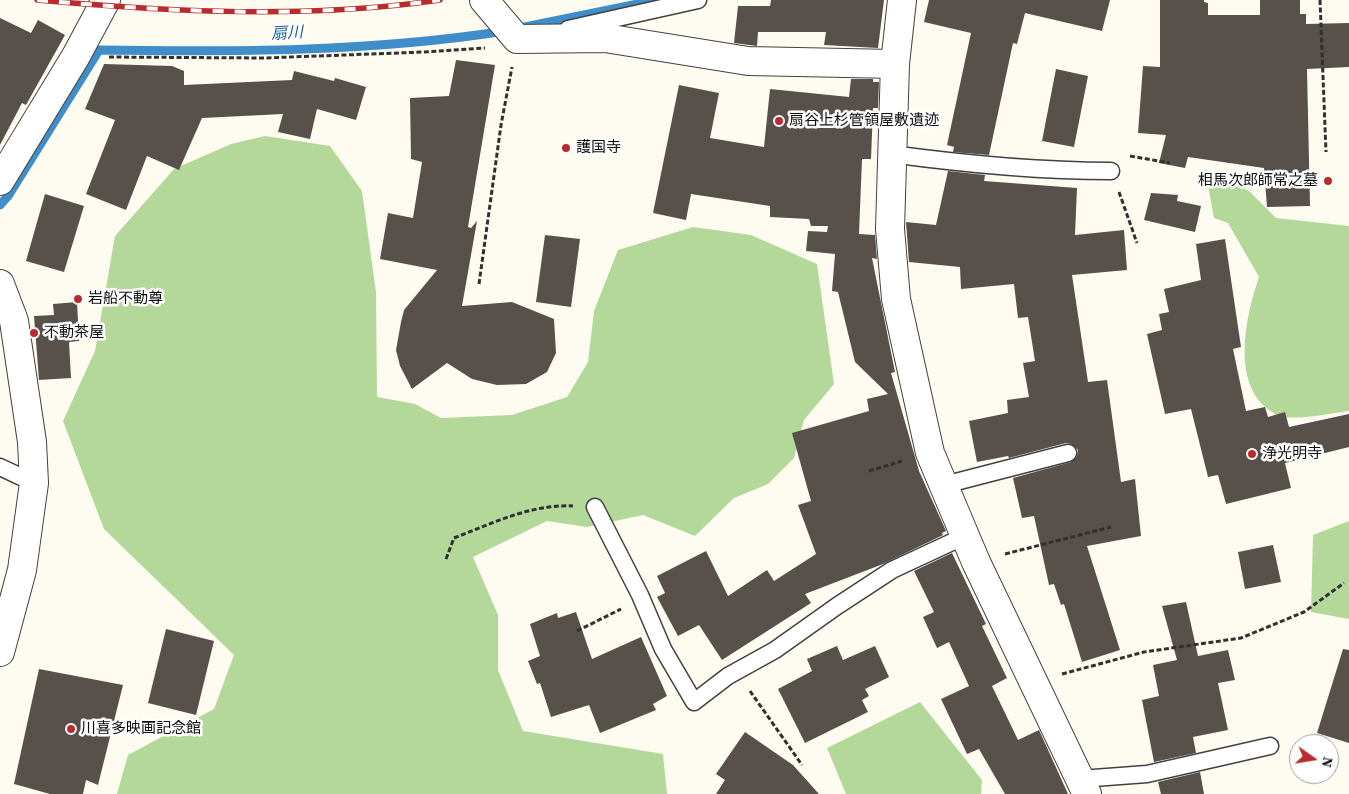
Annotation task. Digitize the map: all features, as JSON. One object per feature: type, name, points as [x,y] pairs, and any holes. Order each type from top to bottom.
[{"type":"street","points":[[0,180],[76,56],[106,0]]},
{"type":"street","points":[[484,0],[517,39],[605,38],[748,60],[895,64]]},
{"type":"street","points":[[902,0],[895,64],[890,229],[896,300],[930,453],[976,562],[1084,787]]},
{"type":"street","points":[[0,284],[14,321],[32,442],[34,483],[22,570],[0,652]]},
{"type":"lane","points":[[517,39],[698,0]]},
{"type":"lane","points":[[891,154],[968,164],[1054,171],[1112,171]]},
{"type":"lane","points":[[944,485],[1068,453]]},
{"type":"lane","points":[[0,467],[34,483]]},
{"type":"lane","points":[[595,507],[641,599],[663,649],[694,702],[737,672],[775,650],[836,606],[892,570],[965,536]]},
{"type":"lane","points":[[1084,787],[1270,746]]},
{"type":"path","points":[[1320,0],[1326,152]]},
{"type":"path","points":[[76,56],[201,59],[424,52],[495,47],[517,39]]},
{"type":"path","points":[[479,284],[501,125],[517,39]]},
{"type":"path","points":[[1137,243],[1112,171],[1119,155],[1170,163]]},
{"type":"path","points":[[446,559],[454,538],[518,513],[558,505],[595,507]]},
{"type":"path","points":[[976,562],[1111,527]]},
{"type":"path","points":[[1034,681],[1144,652],[1241,638],[1304,612],[1344,584]]},
{"type":"path","points":[[577,631],[641,599]]},
{"type":"path","points":[[737,672],[802,765]]},
{"type":"green space","points":[[265,136],[330,146],[362,191],[376,292],[377,397],[415,404],[441,418],[512,415],[567,397],[588,362],[594,311],[618,250],[693,227],[751,235],[817,264],[834,384],[804,420],[794,458],[768,484],[734,498],[695,536],[643,515],[587,527],[547,521],[473,557],[498,615],[498,670],[523,731],[663,754],[667,794],[117,794],[128,755],[214,709],[234,655],[104,529],[63,421],[95,351],[115,236],[174,169],[231,144]]},
{"type":"green space","points":[[1205,169],[1249,191],[1276,218],[1349,226],[1349,411],[1294,418],[1280,416],[1264,405],[1253,391],[1247,373],[1245,354],[1246,333],[1249,313],[1259,277],[1228,223],[1214,218]]},
{"type":"green space","points":[[1349,521],[1349,619],[1311,612],[1313,535]]},
{"type":"green space","points":[[920,702],[982,780],[981,794],[846,794],[827,748]]},
{"type":"building","points":[[771,0],[884,0],[878,48],[824,45],[826,32],[758,32],[757,46],[734,43],[738,6],[770,6]]},
{"type":"building","points":[[929,0],[1110,0],[1102,31],[1025,13],[1017,44],[1013,43],[989,155],[953,152],[954,147],[947,145],[971,33],[924,22]]},
{"type":"building","points":[[1160,0],[1204,0],[1204,2],[1208,3],[1208,15],[1260,15],[1260,0],[1300,0],[1300,14],[1306,14],[1306,24],[1349,23],[1349,67],[1307,69],[1310,206],[1267,207],[1264,168],[1188,157],[1185,168],[1159,163],[1166,135],[1138,133],[1143,66],[1160,67]]},
{"type":"building","points":[[0,18],[31,33],[38,20],[65,35],[26,105],[22,103],[0,145]]},
{"type":"building","points":[[456,60],[495,65],[468,227],[471,228],[477,221],[462,306],[512,302],[554,319],[556,353],[547,372],[526,384],[497,385],[472,379],[447,363],[412,389],[400,366],[396,350],[401,322],[404,310],[437,270],[380,259],[388,213],[413,218],[422,162],[411,159],[410,98],[449,96]]},
{"type":"building","points":[[104,64],[172,66],[184,71],[184,85],[292,80],[294,71],[334,81],[335,78],[366,87],[356,120],[317,109],[310,139],[278,132],[283,114],[202,118],[179,170],[147,156],[126,210],[86,194],[115,120],[85,109]]},
{"type":"building","points":[[1056,69],[1088,76],[1074,147],[1042,141]]},
{"type":"building","points":[[851,79],[873,79],[873,82],[879,82],[878,108],[873,108],[871,159],[862,159],[859,234],[875,235],[877,259],[872,258],[895,372],[891,373],[919,471],[946,531],[942,533],[943,535],[883,564],[805,594],[811,603],[722,660],[699,625],[678,636],[657,597],[665,593],[657,576],[706,551],[728,596],[767,570],[774,581],[816,554],[798,505],[811,501],[792,433],[869,411],[867,399],[888,394],[855,362],[838,292],[832,291],[835,254],[806,251],[808,231],[827,232],[828,226],[811,226],[809,219],[770,217],[770,206],[691,194],[686,220],[653,213],[679,85],[719,93],[710,138],[764,147],[770,89],[849,97]]},
{"type":"building","points":[[948,171],[985,175],[984,181],[1077,188],[1075,235],[1124,230],[1127,270],[1072,275],[1088,382],[1107,380],[1121,482],[1135,479],[1141,536],[1087,546],[1120,650],[1082,662],[1064,604],[1061,605],[1054,584],[1049,585],[1034,516],[1022,518],[1013,478],[1071,462],[1077,456],[1078,450],[1071,444],[1066,443],[1009,458],[1008,456],[977,462],[969,421],[1008,413],[1007,400],[1029,397],[1023,363],[1035,361],[1028,317],[1018,318],[1014,284],[961,289],[960,267],[909,262],[906,222],[936,225]]},
{"type":"building","points":[[1151,193],[1178,195],[1177,201],[1201,206],[1195,232],[1144,220]]},
{"type":"building","points":[[45,194],[84,206],[64,272],[26,261]]},
{"type":"building","points":[[545,235],[580,239],[571,307],[536,302]]},
{"type":"building","points":[[1225,239],[1241,347],[1233,349],[1246,411],[1265,407],[1268,417],[1285,412],[1289,427],[1349,414],[1349,447],[1285,463],[1291,488],[1226,504],[1218,475],[1208,477],[1191,409],[1165,414],[1147,334],[1162,330],[1159,314],[1169,312],[1164,289],[1201,280],[1196,244]]},
{"type":"building","points":[[77,302],[79,341],[69,342],[71,378],[39,380],[34,316],[54,315],[53,304]]},
{"type":"building","points":[[1273,545],[1281,582],[1245,589],[1238,552]]},
{"type":"building","points":[[952,553],[986,624],[982,626],[1007,678],[992,686],[1018,740],[1039,730],[1068,794],[1005,794],[979,749],[967,754],[941,699],[969,686],[949,642],[937,648],[923,617],[934,612],[914,571]]},
{"type":"building","points":[[1186,602],[1198,656],[1228,650],[1235,680],[1218,683],[1228,730],[1193,737],[1196,753],[1154,762],[1142,700],[1159,696],[1153,665],[1177,660],[1162,606]]},
{"type":"building","points":[[576,612],[592,659],[641,637],[667,696],[653,704],[656,710],[600,733],[589,705],[551,717],[540,683],[537,684],[528,661],[540,656],[530,624],[557,613],[558,618]]},
{"type":"building","points":[[166,629],[214,641],[196,715],[148,703]]},
{"type":"building","points":[[837,646],[843,660],[875,646],[889,677],[865,689],[869,696],[862,700],[868,712],[805,743],[778,689],[812,671],[807,659]]},
{"type":"building","points":[[1343,649],[1349,650],[1349,743],[1339,740],[1339,734],[1317,733]]},
{"type":"building","points":[[39,669],[123,685],[98,785],[86,780],[83,794],[50,794],[14,784]]},
{"type":"building","points":[[745,732],[793,765],[819,794],[716,794],[725,780],[716,774]]},
{"type":"building","points":[[1200,772],[1204,794],[1161,794],[1158,782]]},
{"type":"waterway","name":"扇川","points":[[525,27],[657,0]]},
{"type":"waterway","name":"扇川","points":[[0,205],[8,196],[99,50],[201,51],[353,47],[455,38],[505,31]]},
{"type":"railway","points":[[37,0],[138,8],[239,12],[340,10],[440,0]]},
{"type":"place","name":"扇谷上杉管領屋敷遺迹","points":[[779,121]]},
{"type":"place","name":"護国寺","points":[[566,148]]},
{"type":"place","name":"相馬次郎師常之墓","points":[[1328,181]]},
{"type":"place","name":"岩船不動尊","points":[[78,299]]},
{"type":"place","name":"不動茶屋","points":[[34,333]]},
{"type":"place","name":"浄光明寺","points":[[1252,454]]},
{"type":"place","name":"川喜多映画記念館","points":[[71,729]]}]
